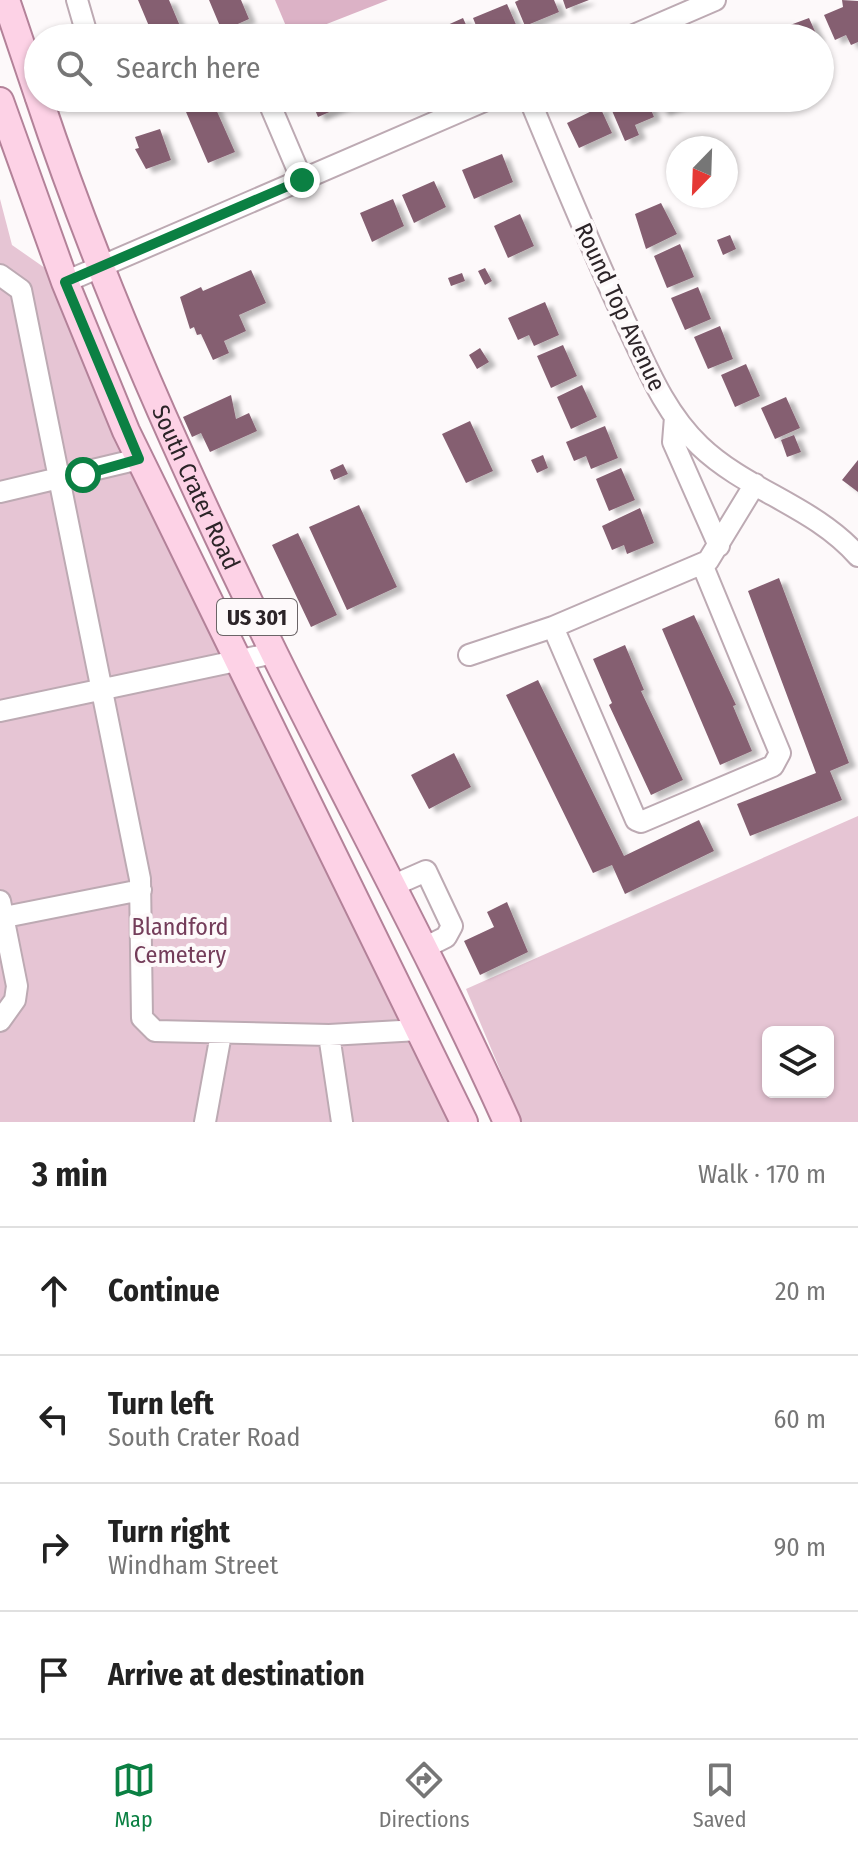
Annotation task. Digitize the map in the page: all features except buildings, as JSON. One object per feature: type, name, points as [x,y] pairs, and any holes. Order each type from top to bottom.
[{"type":"main road","name":"South Crater Road","points":[[6,0],[24,51]]},
{"type":"main road","name":"South Crater Road","points":[[0,101],[65,282],[126,431],[464,1122]]},
{"type":"main road","name":"South Crater Road","points":[[46,112],[99,267],[163,418],[274,653],[507,1122]]},
{"type":"main road","points":[[126,431],[163,418]]},
{"type":"street","points":[[77,0],[84,24]]},
{"type":"street","points":[[659,24],[715,0]]},
{"type":"street","points":[[273,112],[302,180]]},
{"type":"street","points":[[65,282],[459,112]]},
{"type":"street","name":"Round Top Avenue","points":[[535,112],[605,279],[654,381],[675,417],[702,448],[755,484],[824,523],[858,556]]},
{"type":"street","points":[[0,275],[21,290],[141,890],[142,1018],[155,1031],[221,1034],[329,1035],[419,1030]]},
{"type":"street","points":[[675,417],[673,442],[719,546]]},
{"type":"street","points":[[0,492],[139,459]]},
{"type":"street","points":[[469,655],[553,627],[702,564],[713,556],[755,484]]},
{"type":"street","points":[[553,627],[636,820],[641,822],[773,766],[780,753],[702,564]]},
{"type":"street","points":[[0,711],[274,653]]},
{"type":"street","points":[[392,886],[426,871],[452,926],[446,937],[422,949]]},
{"type":"street","points":[[0,1021],[15,1000],[17,986],[1,912],[141,890]]},
{"type":"street","points":[[205,1122],[221,1034]]},
{"type":"street","points":[[329,1035],[342,1122]]},
{"type":"green space","name":"Blandford Cemetery","points":[[0,199],[12,245],[65,282],[464,1122],[0,1122]]},
{"type":"green space","points":[[858,816],[858,1122],[522,1122],[466,989]]},
{"type":"shaded area","points":[[275,0],[388,0],[327,24],[285,24]]},
{"type":"route","points":[[83,475],[139,459],[107,389],[65,282],[302,180]]}]
